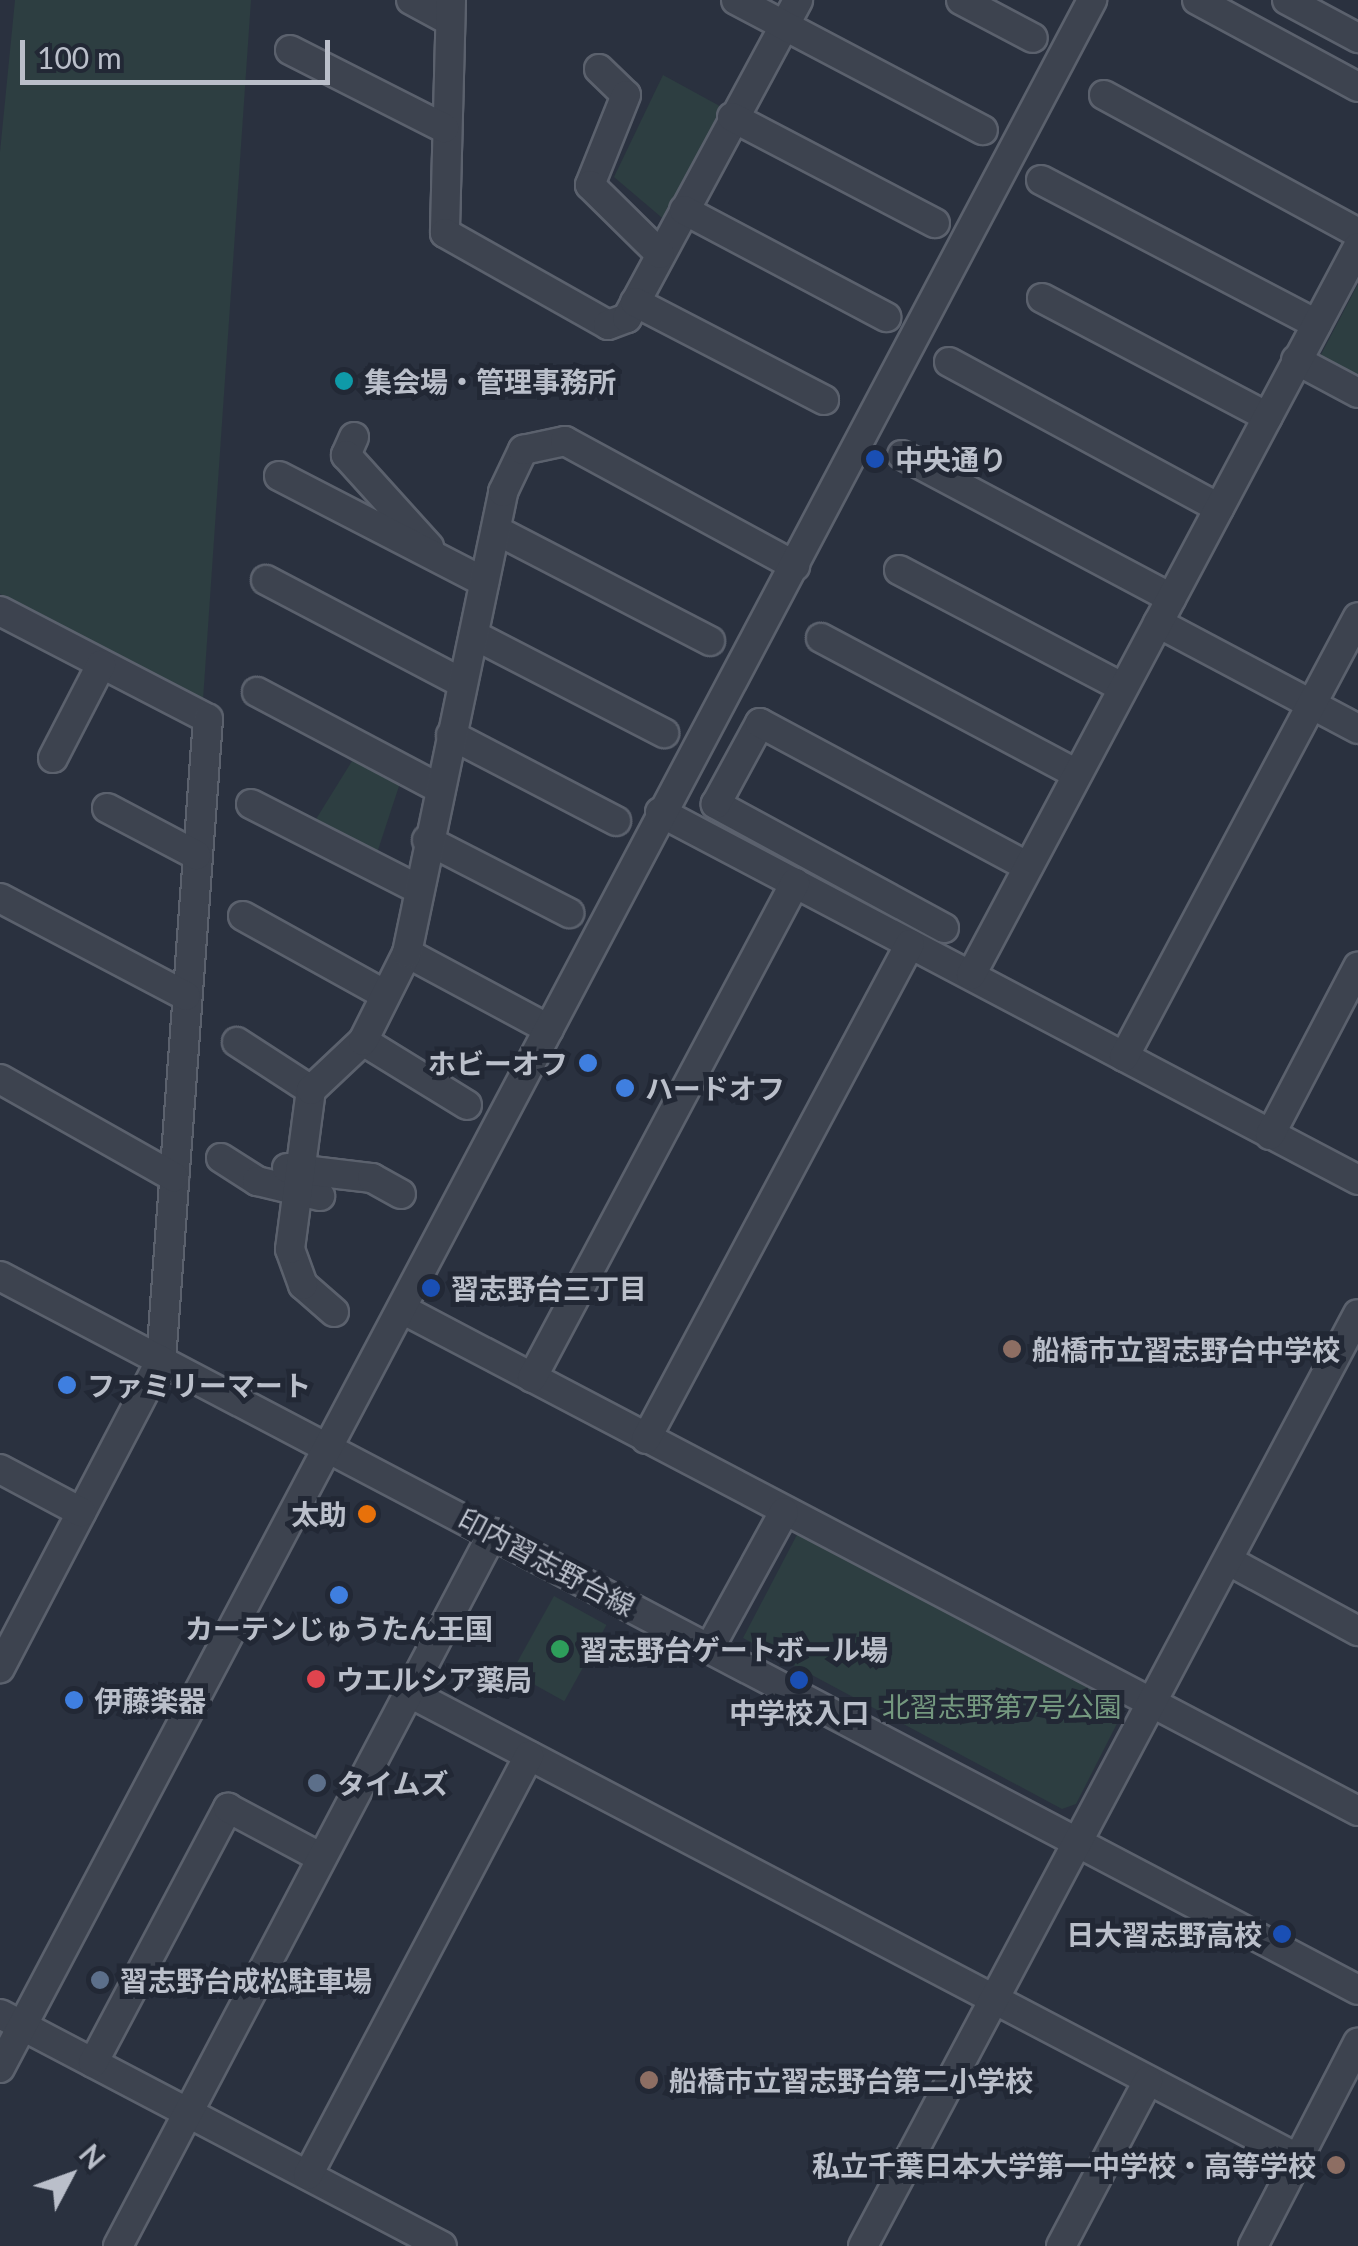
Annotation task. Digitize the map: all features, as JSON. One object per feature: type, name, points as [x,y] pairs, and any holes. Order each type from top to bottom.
[{"type":"street","points":[[411,0],[451,10],[444,128],[444,233],[608,326],[635,302],[798,0]]},
{"type":"street","points":[[736,0],[983,130]]},
{"type":"street","points":[[960,0],[1033,38]]},
{"type":"street","points":[[0,2068],[11,2020],[328,1448],[660,812],[795,566],[1092,0]]},
{"type":"street","points":[[1197,0],[1358,87]]},
{"type":"street","points":[[1286,0],[1358,38]]},
{"type":"street","points":[[290,50],[444,128]]},
{"type":"street","points":[[599,69],[626,96],[590,186],[660,254]]},
{"type":"street","points":[[1104,95],[1358,234]]},
{"type":"street","points":[[732,117],[935,223]]},
{"type":"street","points":[[1041,180],[1316,324]]},
{"type":"street","points":[[684,210],[886,317]]},
{"type":"street","points":[[970,975],[1358,248]]},
{"type":"street","points":[[1042,298],[1268,417]]},
{"type":"street","points":[[635,302],[824,400]]},
{"type":"street","points":[[1296,360],[1358,393]]},
{"type":"street","points":[[949,362],[1219,508]]},
{"type":"street","points":[[354,438],[346,454],[440,560]]},
{"type":"street","points":[[334,1312],[293,1269],[311,1090],[363,1041],[407,953],[427,840],[484,582],[496,530],[523,450],[553,439],[795,566]]},
{"type":"street","points":[[902,455],[1358,729]]},
{"type":"street","points":[[279,476],[484,582]]},
{"type":"street","points":[[496,530],[710,641]]},
{"type":"street","points":[[899,570],[1122,688]]},
{"type":"street","points":[[266,580],[462,683]]},
{"type":"street","points":[[0,611],[208,719],[161,1360],[3,1654]]},
{"type":"street","points":[[1124,1057],[1358,617]]},
{"type":"street","points":[[474,635],[664,733]]},
{"type":"street","points":[[821,638],[1077,774]]},
{"type":"street","points":[[52,758],[102,665]]},
{"type":"street","points":[[257,692],[438,788]]},
{"type":"street","points":[[944,928],[716,804],[760,723],[1028,867]]},
{"type":"street","points":[[451,734],[616,821]]},
{"type":"street","points":[[251,804],[418,890]]},
{"type":"street","points":[[108,808],[196,855]]},
{"type":"street","points":[[660,812],[1358,1180]]},
{"type":"street","points":[[427,840],[569,913]]},
{"type":"street","points":[[532,1378],[795,883]]},
{"type":"street","points":[[0,898],[186,996]]},
{"type":"street","points":[[243,916],[384,994]]},
{"type":"street","points":[[646,1438],[910,944]]},
{"type":"street","points":[[407,953],[548,1028]]},
{"type":"street","points":[[1270,1136],[1358,967]]},
{"type":"street","points":[[363,1041],[467,1105]]},
{"type":"street","points":[[237,1042],[311,1090]]},
{"type":"street","points":[[0,1080],[174,1177]]},
{"type":"street","points":[[221,1158],[300,1181],[372,1178],[401,1194]]},
{"type":"street","name":"印内習志野台線","points":[[0,1276],[1358,1990]]},
{"type":"street","points":[[402,1309],[1358,1812]]},
{"type":"street","points":[[863,2246],[1358,1314]]},
{"type":"street","points":[[0,1469],[81,1512]]},
{"type":"street","points":[[710,1649],[784,1512]]},
{"type":"street","points":[[118,2246],[493,1533]]},
{"type":"street","points":[[1229,1561],[1358,1631]]},
{"type":"street","points":[[410,1693],[1299,2159]]},
{"type":"street","points":[[308,2175],[529,1756]]},
{"type":"street","points":[[93,2063],[228,1808],[322,1858]]},
{"type":"street","points":[[11,2020],[442,2246]]},
{"type":"street","points":[[1253,2246],[1358,2043]]},
{"type":"street","points":[[1061,2246],[1148,2081]]},
{"type":"green space","points":[[15,0],[251,0],[203,700],[0,594],[0,152]]},
{"type":"green space","points":[[663,75],[727,110],[667,222],[614,177]]},
{"type":"green space","points":[[1358,284],[1358,386],[1316,364]]},
{"type":"green space","points":[[357,753],[403,774],[377,853],[313,824]]},
{"type":"green space","name":"北習志野第7号公園","points":[[801,1527],[1128,1702],[1076,1804],[1062,1809],[743,1638]]},
{"type":"green space","name":"習志野台ゲートボール場","points":[[554,1596],[606,1625],[564,1701],[512,1672]]},
{"type":"place","name":"集会場・管理事務所","points":[[344,381]]},
{"type":"place","name":"中央通り","points":[[875,459]]},
{"type":"place","name":"ホビーオフ","points":[[588,1063]]},
{"type":"place","name":"ハードオフ","points":[[625,1088]]},
{"type":"place","name":"習志野台三丁目","points":[[431,1288]]},
{"type":"place","name":"船橋市立習志野台中学校","points":[[1012,1349]]},
{"type":"place","name":"ファミリーマート","points":[[67,1385]]},
{"type":"place","name":"太助","points":[[367,1514]]},
{"type":"place","name":"カーテンじゅうたん王国","points":[[339,1595]]},
{"type":"place","name":"習志野台ゲートボール場","points":[[560,1649]]},
{"type":"place","name":"ウエルシア薬局","points":[[316,1679]]},
{"type":"place","name":"中学校入口","points":[[799,1680]]},
{"type":"place","name":"伊藤楽器","points":[[74,1700]]},
{"type":"place","name":"タイムズ","points":[[317,1783]]},
{"type":"place","name":"日大習志野高校","points":[[1282,1934]]},
{"type":"place","name":"習志野台成松駐車場","points":[[100,1980]]},
{"type":"place","name":"船橋市立習志野台第二小学校","points":[[649,2080]]},
{"type":"place","name":"私立千葉日本大学第一中学校・高等学校","points":[[1336,2165]]}]
